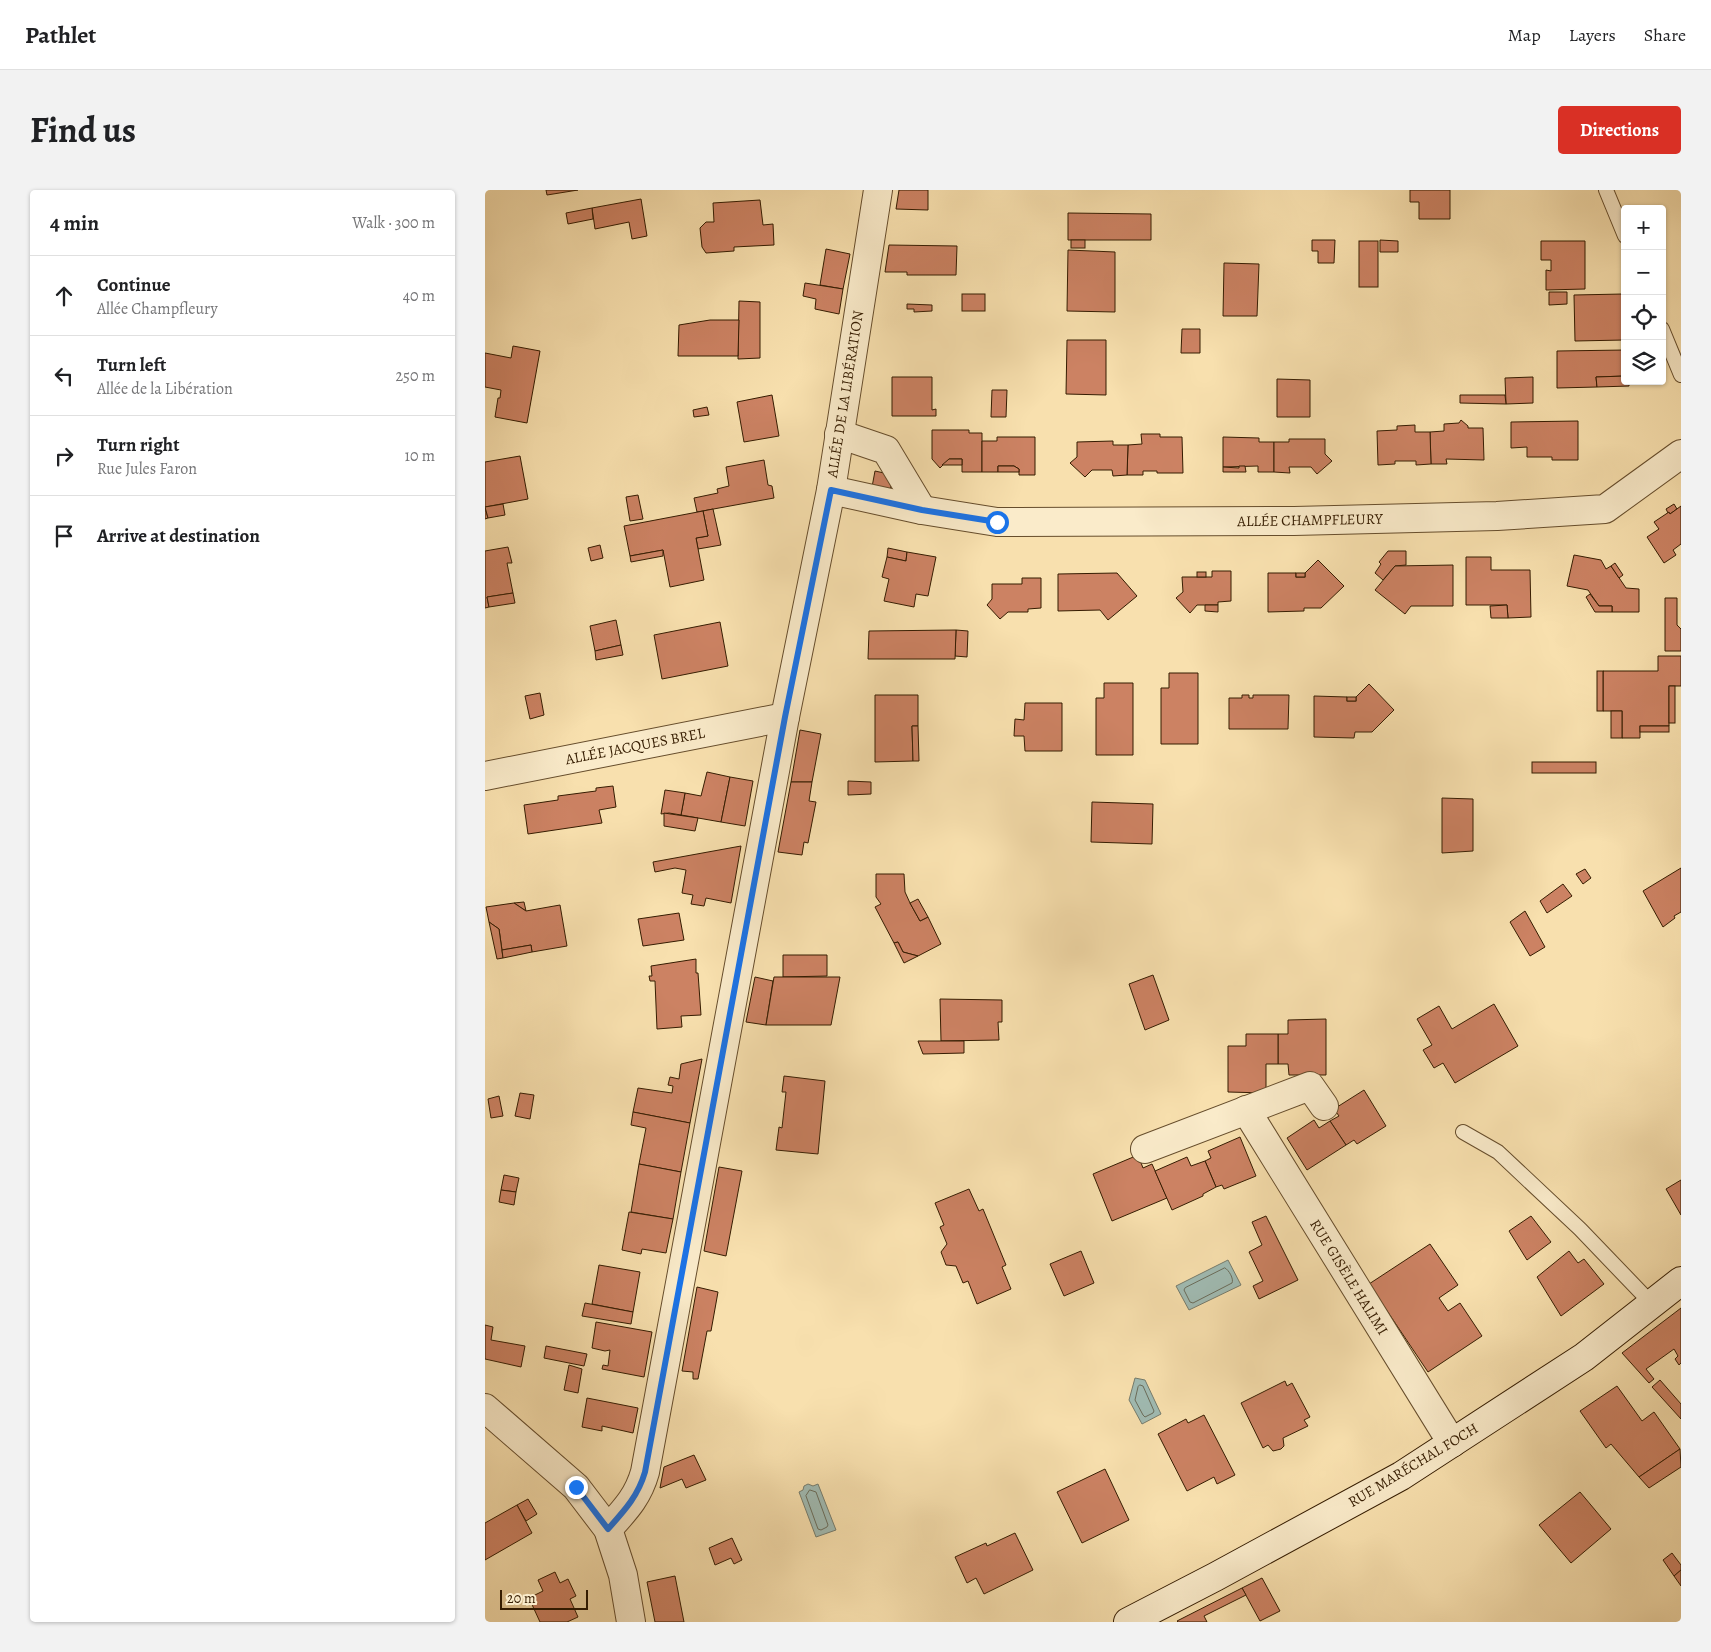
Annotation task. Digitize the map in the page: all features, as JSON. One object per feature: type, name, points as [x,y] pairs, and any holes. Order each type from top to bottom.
[{"type":"street","name":"ALLÉE DE LA LIBÉRATION","points":[[608,1529],[640,1488],[645,1472],[785,717],[831,490],[878,190]]},
{"type":"street","points":[[839,434],[886,450],[922,510]]},
{"type":"street","name":"ALLÉE CHAMPFLEURY","points":[[831,490],[922,510],[997,522],[1304,521],[1497,516],[1605,509],[1681,454]]},
{"type":"street","name":"ALLÉE JACQUES BREL","points":[[485,776],[785,717]]},
{"type":"street","points":[[1145,1149],[1311,1086],[1324,1106]]},
{"type":"street","name":"RUE GISÈLE HALIMI","points":[[1246,1110],[1452,1443]]},
{"type":"street","name":"RUE MARÉCHAL FOCH","points":[[1128,1622],[1401,1476],[1584,1357],[1681,1281]]},
{"type":"street","points":[[485,1408],[576,1487],[608,1529],[623,1575],[631,1622]]},
{"type":"lane","points":[[1606,190],[1621,226]]},
{"type":"lane","points":[[1666,339],[1681,375]]},
{"type":"lane","points":[[1463,1132],[1499,1152],[1580,1229],[1652,1304]]},
{"type":"water","points":[[1228,1260],[1241,1285],[1189,1310],[1176,1286]]},
{"type":"water","points":[[1135,1378],[1145,1380],[1161,1414],[1142,1424],[1129,1400]]},
{"type":"water","points":[[808,1484],[813,1486],[818,1484],[836,1530],[816,1537],[799,1492]]},
{"type":"building","points":[[546,190],[578,190],[547,195]]},
{"type":"building","points":[[899,190],[928,190],[928,210],[896,209]]},
{"type":"building","points":[[1410,190],[1450,190],[1450,219],[1419,219],[1419,202],[1410,202]]},
{"type":"building","points":[[641,199],[647,236],[632,239],[629,222],[595,229],[592,208]]},
{"type":"building","points":[[760,200],[763,225],[773,224],[774,245],[734,247],[734,251],[706,253],[702,247],[700,228],[706,222],[714,222],[713,203]]},
{"type":"building","points":[[592,208],[593,219],[568,224],[566,213]]},
{"type":"building","points":[[1068,213],[1151,214],[1151,240],[1068,240]]},
{"type":"building","points":[[1071,240],[1085,240],[1085,248],[1071,248]]},
{"type":"building","points":[[1312,240],[1335,240],[1334,263],[1318,263],[1318,251],[1312,251]]},
{"type":"building","points":[[1380,240],[1398,241],[1398,252],[1380,252]]},
{"type":"building","points":[[1359,241],[1378,241],[1378,287],[1359,287]]},
{"type":"building","points":[[1541,241],[1585,241],[1585,289],[1546,290],[1546,270],[1551,271],[1551,260],[1541,260]]},
{"type":"building","points":[[889,245],[957,246],[956,275],[907,275],[907,272],[885,272]]},
{"type":"building","points":[[826,249],[850,254],[843,289],[820,285]]},
{"type":"building","points":[[1068,250],[1115,252],[1115,312],[1067,311]]},
{"type":"building","points":[[1224,263],[1259,264],[1257,316],[1223,316]]},
{"type":"building","points":[[805,283],[843,289],[839,314],[815,309],[816,299],[803,296]]},
{"type":"building","points":[[1549,292],[1567,292],[1567,304],[1549,305]]},
{"type":"building","points":[[962,294],[985,294],[985,311],[962,311]]},
{"type":"building","points":[[1621,294],[1621,340],[1575,341],[1574,295]]},
{"type":"building","points":[[739,301],[760,302],[760,358],[738,359]]},
{"type":"building","points":[[907,304],[932,305],[932,311],[914,312],[914,309],[907,309]]},
{"type":"building","points":[[710,320],[739,320],[738,356],[678,356],[679,325]]},
{"type":"building","points":[[1182,329],[1200,329],[1200,353],[1181,353]]},
{"type":"building","points":[[1067,340],[1106,340],[1106,395],[1066,394]]},
{"type":"building","points":[[513,346],[540,351],[527,423],[495,417],[501,390],[485,387],[485,353],[511,358]]},
{"type":"building","points":[[1621,350],[1621,376],[1596,377],[1597,387],[1557,388],[1557,351]]},
{"type":"building","points":[[1621,376],[1621,385],[1629,386],[1597,387],[1596,377]]},
{"type":"building","points":[[892,377],[932,377],[932,410],[936,409],[936,416],[892,416]]},
{"type":"building","points":[[1533,377],[1533,403],[1506,404],[1505,378]]},
{"type":"building","points":[[1277,379],[1310,380],[1310,417],[1277,417]]},
{"type":"building","points":[[992,390],[1007,390],[1006,417],[991,417]]},
{"type":"building","points":[[772,395],[779,436],[744,442],[737,402]]},
{"type":"building","points":[[1460,395],[1505,395],[1506,404],[1460,403]]},
{"type":"building","points":[[707,407],[709,415],[694,417],[693,410]]},
{"type":"building","points":[[1461,420],[1468,428],[1483,428],[1484,460],[1446,459],[1447,464],[1431,464],[1430,432],[1444,431],[1444,424],[1459,423]]},
{"type":"building","points":[[1578,421],[1578,460],[1552,460],[1552,457],[1527,457],[1527,447],[1511,448],[1511,422]]},
{"type":"building","points":[[1415,425],[1415,432],[1430,432],[1431,464],[1416,465],[1416,461],[1395,461],[1395,464],[1378,465],[1377,431],[1397,430],[1397,426]]},
{"type":"building","points":[[932,430],[969,430],[969,433],[982,433],[982,472],[962,472],[962,459],[949,459],[940,468],[932,459]]},
{"type":"building","points":[[1141,434],[1160,434],[1160,437],[1182,437],[1183,473],[1143,471],[1143,475],[1127,475],[1128,445],[1142,444]]},
{"type":"building","points":[[997,437],[1035,437],[1035,475],[1019,475],[1019,469],[1014,466],[998,466],[998,472],[982,472],[982,441],[997,441]]},
{"type":"building","points":[[1223,437],[1259,438],[1259,442],[1274,442],[1274,472],[1258,472],[1258,466],[1223,467]]},
{"type":"building","points":[[1289,439],[1325,439],[1325,454],[1332,461],[1317,474],[1311,467],[1289,467],[1290,473],[1274,472],[1274,442],[1289,442]]},
{"type":"building","points":[[1113,441],[1113,445],[1128,445],[1127,475],[1113,476],[1112,470],[1092,470],[1085,477],[1070,463],[1077,457],[1077,442]]},
{"type":"building","points":[[520,456],[528,499],[485,507],[485,462]]},
{"type":"building","points":[[949,459],[962,459],[962,465],[942,465]]},
{"type":"building","points":[[764,460],[768,485],[772,486],[774,498],[697,512],[694,498],[718,493],[717,489],[729,486],[726,467]]},
{"type":"building","points":[[998,466],[1014,466],[1019,469],[1019,472],[998,472]]},
{"type":"building","points":[[1239,466],[1245,466],[1246,472],[1223,472],[1223,467],[1239,468]]},
{"type":"building","points":[[875,471],[893,475],[890,491],[872,487]]},
{"type":"building","points":[[638,495],[643,519],[630,521],[626,497]]},
{"type":"building","points":[[503,504],[505,515],[488,518],[485,507]]},
{"type":"building","points":[[1674,504],[1677,509],[1670,514],[1668,513],[1666,509]]},
{"type":"building","points":[[1681,506],[1681,544],[1673,550],[1676,555],[1664,563],[1647,537],[1659,529],[1654,522]]},
{"type":"building","points":[[485,507],[488,518],[485,519]]},
{"type":"building","points":[[713,509],[721,545],[698,549],[696,538],[708,536],[703,511]]},
{"type":"building","points":[[703,511],[708,536],[696,538],[704,580],[670,587],[663,550],[630,556],[624,526]]},
{"type":"building","points":[[600,545],[603,558],[591,561],[588,548]]},
{"type":"building","points":[[508,547],[512,563],[507,563],[513,593],[487,597],[489,607],[485,608],[485,551]]},
{"type":"building","points":[[888,548],[907,552],[906,561],[887,557]]},
{"type":"building","points":[[663,550],[663,556],[631,562],[630,556]]},
{"type":"building","points":[[1388,551],[1406,551],[1406,565],[1395,566],[1383,580],[1375,573],[1381,564],[1379,562]]},
{"type":"building","points":[[907,552],[936,557],[928,596],[916,594],[914,607],[884,601],[889,579],[882,577],[887,557],[906,561]]},
{"type":"building","points":[[1574,555],[1601,560],[1606,569],[1611,566],[1626,588],[1639,589],[1639,612],[1612,612],[1612,606],[1599,606],[1588,590],[1567,586]]},
{"type":"building","points":[[1466,557],[1491,557],[1491,570],[1530,570],[1531,617],[1508,618],[1507,605],[1466,605]]},
{"type":"building","points":[[1318,560],[1344,586],[1321,608],[1304,608],[1304,611],[1268,612],[1268,573],[1296,573],[1296,577],[1305,577],[1305,573]]},
{"type":"building","points":[[1615,563],[1623,575],[1619,578],[1611,566]]},
{"type":"building","points":[[1453,565],[1453,606],[1411,606],[1405,614],[1375,590],[1395,566]]},
{"type":"building","points":[[1212,571],[1231,571],[1231,601],[1218,602],[1218,605],[1197,605],[1190,613],[1176,598],[1183,592],[1182,577],[1212,577]]},
{"type":"building","points":[[1197,572],[1206,572],[1206,577],[1197,577]]},
{"type":"building","points":[[1117,573],[1137,596],[1108,620],[1100,610],[1058,611],[1058,574]]},
{"type":"building","points":[[1296,573],[1305,573],[1305,577],[1296,577]]},
{"type":"building","points":[[1022,578],[1041,578],[1041,608],[1028,609],[1028,612],[1008,612],[1000,619],[987,605],[992,599],[992,584],[1022,584]]},
{"type":"building","points":[[513,593],[515,603],[489,607],[487,597]]},
{"type":"building","points":[[1590,594],[1599,606],[1612,606],[1612,612],[1595,612],[1586,597]]},
{"type":"building","points":[[1665,598],[1677,598],[1677,625],[1681,629],[1681,651],[1665,651]]},
{"type":"building","points":[[1205,605],[1218,605],[1218,612],[1205,611]]},
{"type":"building","points":[[1507,605],[1508,618],[1491,618],[1490,606]]},
{"type":"building","points":[[616,620],[621,645],[595,651],[590,626]]},
{"type":"building","points":[[720,622],[728,666],[662,679],[654,635]]},
{"type":"building","points":[[956,630],[968,631],[967,657],[955,656]]},
{"type":"building","points":[[956,630],[955,659],[868,659],[869,631]]},
{"type":"building","points":[[621,645],[623,655],[596,660],[595,651]]},
{"type":"building","points":[[1658,656],[1681,656],[1681,686],[1669,686],[1669,726],[1640,726],[1640,738],[1622,738],[1622,711],[1603,711],[1603,671],[1658,671]]},
{"type":"building","points":[[1597,671],[1603,671],[1603,711],[1597,711]]},
{"type":"building","points":[[1169,673],[1198,673],[1198,744],[1161,744],[1161,688],[1169,688]]},
{"type":"building","points":[[1104,683],[1133,683],[1133,755],[1096,755],[1096,698],[1104,698]]},
{"type":"building","points":[[1369,684],[1394,710],[1372,732],[1355,732],[1354,738],[1314,737],[1314,696],[1347,697],[1347,701],[1356,701],[1356,697]]},
{"type":"building","points":[[1669,686],[1675,686],[1675,723],[1669,723]]},
{"type":"building","points":[[540,693],[544,715],[530,719],[525,696]]},
{"type":"building","points":[[875,695],[918,695],[918,726],[912,726],[913,761],[875,762]]},
{"type":"building","points":[[1242,695],[1249,695],[1249,698],[1253,698],[1253,695],[1289,695],[1288,729],[1229,729],[1229,698],[1242,698]]},
{"type":"building","points":[[1347,697],[1356,697],[1356,701],[1347,701]]},
{"type":"building","points":[[1025,703],[1062,703],[1062,751],[1025,751],[1024,736],[1014,736],[1015,719],[1024,720]]},
{"type":"building","points":[[1611,711],[1622,711],[1622,738],[1611,738]]},
{"type":"building","points":[[912,726],[918,726],[919,761],[913,761]]},
{"type":"building","points":[[1640,726],[1669,726],[1669,732],[1640,732]]},
{"type":"building","points":[[800,730],[821,734],[812,782],[791,782]]},
{"type":"building","points":[[1532,762],[1596,762],[1596,773],[1532,773]]},
{"type":"building","points":[[707,772],[730,777],[721,822],[681,815],[685,793],[701,796]]},
{"type":"building","points":[[730,777],[753,781],[745,826],[721,822]]},
{"type":"building","points":[[848,781],[871,782],[871,794],[848,795]]},
{"type":"building","points":[[791,782],[812,782],[809,801],[816,802],[808,843],[804,842],[802,855],[778,852]]},
{"type":"building","points":[[613,786],[616,807],[599,810],[602,823],[528,834],[524,805],[558,800],[558,796],[596,791],[596,788]]},
{"type":"building","points":[[665,790],[685,793],[681,815],[661,814]]},
{"type":"building","points":[[1442,798],[1473,799],[1473,851],[1442,853]]},
{"type":"building","points":[[1092,802],[1153,804],[1152,844],[1091,842]]},
{"type":"building","points":[[664,813],[698,818],[695,831],[664,826]]},
{"type":"building","points":[[741,846],[731,903],[706,898],[704,906],[691,904],[693,895],[682,893],[686,870],[675,868],[655,872],[653,862]]},
{"type":"building","points":[[1681,868],[1681,912],[1663,927],[1643,891]]},
{"type":"building","points":[[1585,869],[1591,878],[1583,884],[1576,874]]},
{"type":"building","points":[[876,874],[904,874],[905,892],[910,903],[920,921],[928,917],[941,944],[918,956],[903,952],[898,942],[894,943],[875,907],[881,904],[876,897]]},
{"type":"building","points":[[1563,884],[1572,896],[1547,913],[1540,901]]},
{"type":"building","points":[[918,899],[928,917],[920,921],[910,903]]},
{"type":"building","points":[[524,902],[526,911],[514,903]]},
{"type":"building","points":[[514,903],[526,911],[560,905],[567,946],[532,952],[531,945],[502,950],[499,929],[489,922],[486,907]]},
{"type":"building","points":[[1525,911],[1545,947],[1530,956],[1510,922]]},
{"type":"building","points":[[679,913],[684,940],[643,946],[638,919]]},
{"type":"building","points":[[489,922],[499,929],[503,958],[497,959]]},
{"type":"building","points":[[898,942],[903,952],[918,956],[904,963],[894,943]]},
{"type":"building","points":[[531,945],[532,952],[503,958],[502,950]]},
{"type":"building","points":[[783,955],[827,955],[827,976],[783,977]]},
{"type":"building","points":[[696,959],[701,1015],[681,1016],[682,1027],[657,1029],[655,981],[650,981],[649,976],[652,976],[651,966]]},
{"type":"building","points":[[1153,975],[1169,1020],[1145,1030],[1129,984]]},
{"type":"building","points":[[755,977],[773,981],[766,1025],[746,1022]]},
{"type":"building","points":[[774,977],[840,977],[831,1025],[766,1025]]},
{"type":"building","points":[[940,999],[1002,1000],[1002,1022],[998,1022],[999,1040],[941,1041]]},
{"type":"building","points":[[1494,1004],[1518,1046],[1455,1083],[1443,1063],[1434,1068],[1423,1050],[1432,1045],[1417,1019],[1439,1006],[1452,1029]]},
{"type":"building","points":[[1326,1019],[1326,1075],[1289,1075],[1288,1064],[1278,1064],[1278,1034],[1288,1034],[1288,1020]]},
{"type":"building","points":[[1246,1034],[1278,1034],[1278,1064],[1266,1064],[1266,1093],[1228,1092],[1228,1046],[1246,1046]]},
{"type":"building","points":[[918,1041],[964,1041],[964,1053],[923,1054]]},
{"type":"building","points":[[702,1059],[690,1123],[633,1112],[638,1088],[672,1093],[673,1086],[668,1085],[670,1077],[679,1079],[681,1064]]},
{"type":"building","points":[[784,1076],[825,1081],[818,1154],[776,1150],[779,1127],[782,1128],[786,1092],[782,1092]]},
{"type":"building","points":[[1364,1090],[1386,1126],[1357,1144],[1354,1140],[1346,1145],[1330,1121],[1339,1116],[1334,1109]]},
{"type":"building","points":[[520,1093],[534,1095],[530,1119],[515,1116]]},
{"type":"building","points":[[499,1096],[503,1116],[491,1118],[488,1099]]},
{"type":"building","points":[[633,1112],[690,1123],[681,1172],[639,1164],[646,1128],[631,1125]]},
{"type":"building","points":[[1314,1120],[1319,1128],[1330,1121],[1346,1145],[1307,1170],[1287,1138]]},
{"type":"building","points":[[1240,1137],[1256,1176],[1224,1189],[1222,1185],[1216,1187],[1205,1161],[1211,1158],[1208,1151]]},
{"type":"building","points":[[1138,1155],[1143,1168],[1152,1164],[1167,1198],[1112,1221],[1093,1174]]},
{"type":"building","points":[[1187,1157],[1191,1166],[1205,1161],[1216,1187],[1203,1194],[1203,1196],[1172,1210],[1155,1171]]},
{"type":"building","points":[[639,1164],[681,1172],[673,1219],[631,1212]]},
{"type":"building","points":[[719,1167],[742,1171],[726,1256],[704,1251]]},
{"type":"building","points":[[504,1175],[519,1178],[516,1192],[501,1190]]},
{"type":"building","points":[[1681,1180],[1681,1215],[1666,1189]]},
{"type":"building","points":[[969,1189],[979,1211],[983,1209],[1006,1265],[1002,1267],[1011,1289],[977,1304],[968,1281],[963,1283],[956,1266],[946,1265],[941,1252],[947,1244],[940,1227],[944,1225],[935,1203]]},
{"type":"building","points":[[501,1190],[516,1192],[514,1205],[499,1202]]},
{"type":"building","points":[[629,1212],[673,1219],[666,1253],[642,1249],[641,1254],[622,1250]]},
{"type":"building","points":[[1266,1216],[1298,1280],[1259,1299],[1253,1286],[1263,1281],[1249,1252],[1262,1245],[1252,1222]]},
{"type":"building","points":[[1531,1216],[1551,1242],[1527,1260],[1509,1231]]},
{"type":"building","points":[[1430,1244],[1458,1285],[1439,1298],[1448,1311],[1460,1303],[1482,1336],[1428,1372],[1369,1284]]},
{"type":"building","points":[[1081,1251],[1094,1283],[1064,1296],[1050,1264]]},
{"type":"building","points":[[1569,1251],[1578,1263],[1584,1259],[1604,1284],[1561,1316],[1537,1277]]},
{"type":"building","points":[[599,1265],[640,1272],[633,1312],[592,1304]]},
{"type":"building","points":[[697,1287],[718,1292],[711,1331],[707,1331],[698,1379],[693,1379],[693,1372],[682,1371]]},
{"type":"building","points":[[585,1303],[633,1312],[631,1324],[582,1316]]},
{"type":"building","points":[[1681,1308],[1681,1363],[1679,1365],[1675,1359],[1678,1356],[1674,1349],[1646,1369],[1654,1379],[1649,1383],[1622,1353]]},
{"type":"building","points":[[596,1322],[652,1332],[644,1377],[602,1369],[603,1365],[608,1366],[610,1350],[605,1351],[592,1348]]},
{"type":"building","points":[[485,1325],[493,1327],[491,1340],[525,1346],[521,1367],[485,1359]]},
{"type":"building","points":[[546,1346],[587,1354],[584,1366],[544,1358]]},
{"type":"building","points":[[569,1365],[582,1369],[578,1393],[564,1390]]},
{"type":"building","points":[[1660,1380],[1681,1404],[1681,1419],[1652,1387]]},
{"type":"building","points":[[1285,1381],[1287,1386],[1292,1383],[1310,1417],[1304,1420],[1308,1426],[1283,1438],[1284,1446],[1273,1451],[1268,1445],[1263,1448],[1241,1403]]},
{"type":"building","points":[[1617,1386],[1642,1421],[1654,1412],[1680,1449],[1639,1477],[1611,1444],[1606,1448],[1580,1411]]},
{"type":"building","points":[[587,1398],[638,1408],[633,1433],[602,1426],[602,1431],[582,1427]]},
{"type":"building","points":[[1204,1415],[1235,1475],[1217,1484],[1214,1477],[1187,1491],[1158,1434],[1186,1419],[1188,1423]]},
{"type":"building","points":[[1680,1449],[1681,1467],[1649,1488],[1639,1477]]},
{"type":"building","points":[[694,1455],[706,1480],[686,1488],[682,1479],[660,1488],[664,1467]]},
{"type":"building","points":[[1105,1469],[1129,1520],[1082,1543],[1057,1492]]},
{"type":"building","points":[[1580,1492],[1611,1529],[1571,1563],[1539,1525]]},
{"type":"building","points":[[528,1499],[537,1514],[526,1521],[517,1505]]},
{"type":"building","points":[[517,1505],[532,1533],[485,1560],[485,1523]]},
{"type":"building","points":[[1015,1533],[1033,1570],[984,1594],[976,1578],[967,1583],[955,1557],[986,1543],[987,1546]]},
{"type":"building","points":[[732,1538],[742,1560],[734,1564],[731,1558],[715,1565],[709,1548]]},
{"type":"building","points":[[1672,1553],[1681,1565],[1681,1570],[1674,1576],[1663,1560]]},
{"type":"building","points":[[1681,1570],[1681,1586],[1674,1576]]},
{"type":"building","points":[[555,1572],[560,1583],[568,1579],[576,1596],[570,1599],[578,1617],[567,1622],[540,1622],[529,1598],[543,1591],[538,1580]]},
{"type":"building","points":[[675,1576],[684,1622],[655,1622],[647,1582]]},
{"type":"building","points":[[1262,1578],[1280,1611],[1260,1621],[1242,1588]]},
{"type":"building","points":[[1242,1588],[1246,1595],[1204,1616],[1207,1622],[1177,1621]]},
{"type":"route","points":[[576,1487],[608,1529],[640,1488],[645,1472],[785,717],[831,490],[922,510],[997,522]]}]
